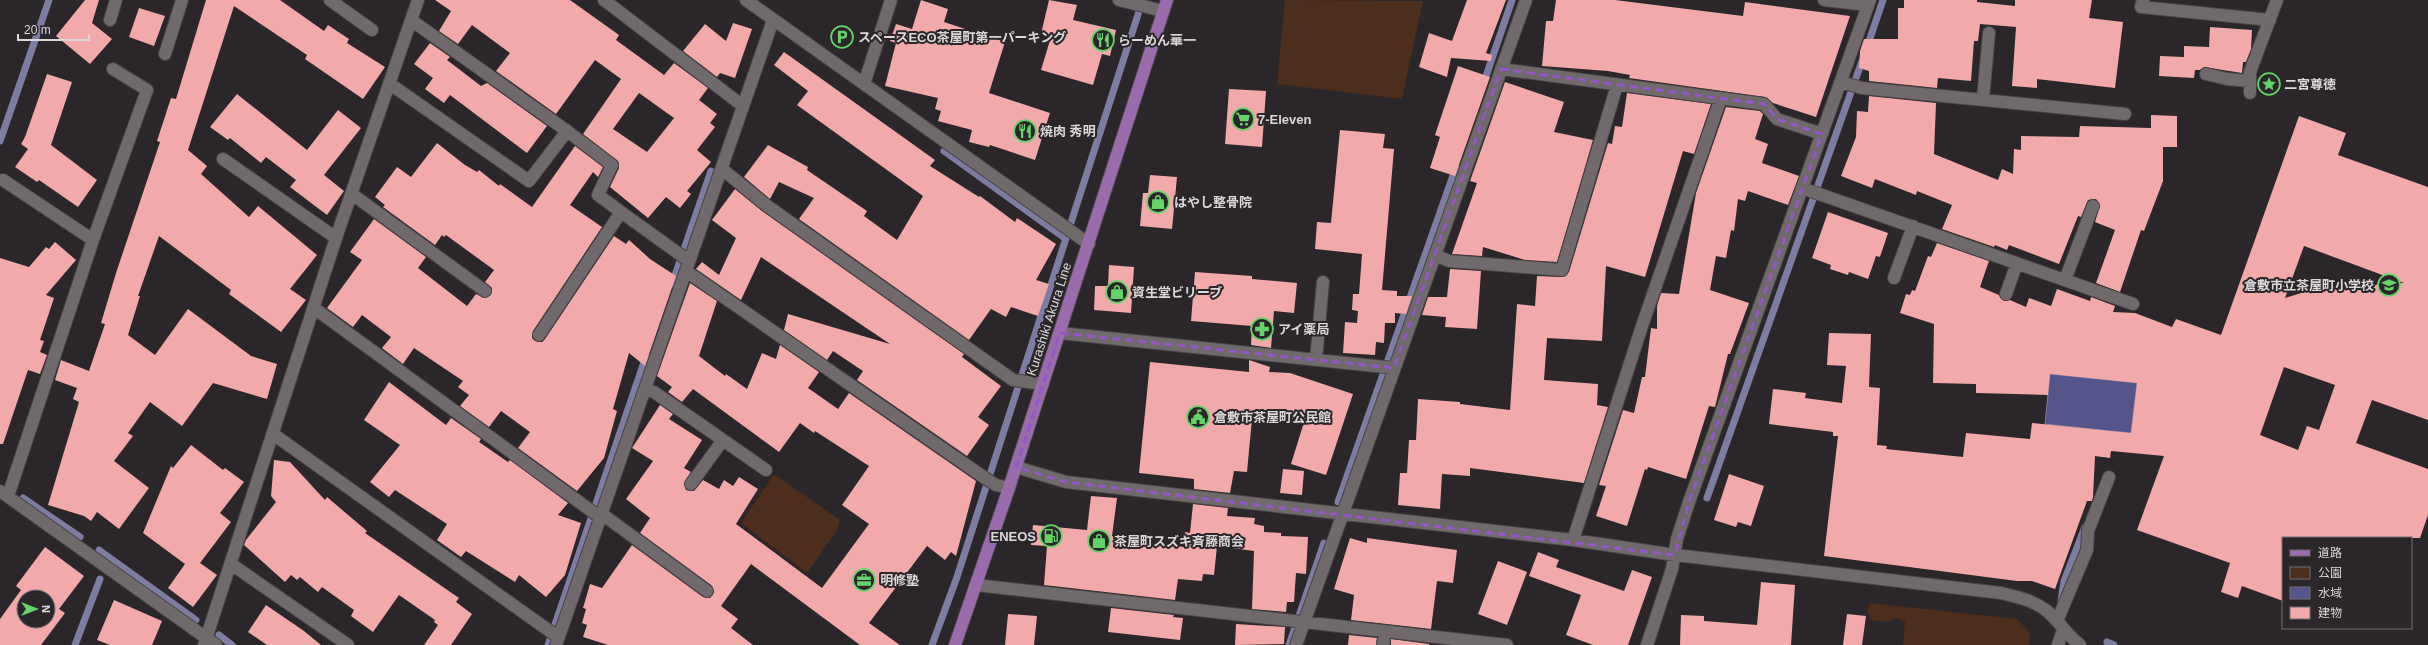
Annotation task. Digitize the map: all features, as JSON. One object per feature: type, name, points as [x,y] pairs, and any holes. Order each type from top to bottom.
[{"type":"main road","name":"Kurashiki Akura Line","points":[[955,645],[1016,467],[1165,6]]},
{"type":"street","points":[[110,20],[116,0]]},
{"type":"street","points":[[165,54],[181,0]]},
{"type":"street","points":[[330,0],[372,30]]},
{"type":"street","points":[[113,69],[147,90],[4,493],[209,643],[231,564],[336,238],[418,0]]},
{"type":"street","points":[[604,0],[743,106]]},
{"type":"street","points":[[746,0],[1089,244]]},
{"type":"street","points":[[864,84],[891,0]]},
{"type":"street","points":[[1119,0],[1142,6],[1165,6]]},
{"type":"street","points":[[1296,645],[1299,622],[1342,514],[1388,368],[1435,255],[1526,0]]},
{"type":"street","points":[[1647,645],[1672,569],[1689,502],[1806,189],[1822,134],[1844,83],[1869,3],[1824,0]]},
{"type":"street","points":[[2143,0],[2141,7],[2270,20]]},
{"type":"street","points":[[2250,93],[2250,72],[2277,0]]},
{"type":"street","points":[[411,20],[567,131],[612,165],[598,194],[684,260],[989,481],[1009,488]]},
{"type":"street","points":[[273,434],[554,636],[597,514],[645,390],[684,260],[722,169],[774,20]]},
{"type":"street","points":[[1983,99],[1989,33]]},
{"type":"street","points":[[1501,69],[1764,104],[1776,119],[1822,134]]},
{"type":"street","points":[[2206,74],[2227,79],[2250,81]]},
{"type":"street","points":[[1844,83],[1862,88],[2125,114]]},
{"type":"street","points":[[390,84],[529,181],[567,131]]},
{"type":"street","points":[[1435,255],[1449,261],[1562,270],[1617,85]]},
{"type":"street","points":[[1573,540],[1645,320],[1721,98]]},
{"type":"street","points":[[223,159],[336,238]]},
{"type":"street","points":[[722,169],[766,205],[1013,380],[1043,384]]},
{"type":"street","points":[[3,180],[93,240]]},
{"type":"street","points":[[1806,189],[2133,304]]},
{"type":"street","points":[[352,194],[485,291]]},
{"type":"street","points":[[2065,280],[2093,206]]},
{"type":"street","points":[[539,335],[621,212]]},
{"type":"street","points":[[1894,278],[1912,226]]},
{"type":"street","points":[[2006,294],[2017,263]]},
{"type":"street","points":[[1316,360],[1323,282]]},
{"type":"street","points":[[314,308],[597,514],[707,591]]},
{"type":"street","points":[[1060,333],[1388,368]]},
{"type":"street","points":[[645,390],[654,392],[766,470]]},
{"type":"street","points":[[691,484],[723,440]]},
{"type":"street","points":[[1016,467],[1066,482],[1573,540],[1675,555],[2001,593],[2036,604],[2080,645]]},
{"type":"street","points":[[2058,645],[2060,626],[2087,550],[2088,531],[2109,477]]},
{"type":"street","points":[[231,564],[348,645]]},
{"type":"street","points":[[976,585],[1507,645]]},
{"type":"street","points":[[1383,645],[1385,632]]},
{"type":"highlighted area","points":[[1501,69],[1764,104],[1777,119],[1822,134],[1689,502],[1675,555],[1066,482],[1016,467],[1060,333],[1394,368]]},
{"type":"green space","points":[[1285,0],[1423,1],[1402,99],[1277,84]]},
{"type":"green space","points":[[774,474],[840,520],[836,532],[807,573],[741,523]]},
{"type":"green space","points":[[1870,603],[2017,619],[2030,633],[2029,645],[1903,645],[1905,621],[1896,618],[1887,622],[1871,620],[1867,610]]},
{"type":"water","points":[[2050,374],[2137,383],[2131,433],[2045,424]]},
{"type":"building","points":[[85,0],[99,0],[92,23],[112,39],[90,64],[56,36]]},
{"type":"building","points":[[206,0],[280,0],[324,31],[328,25],[349,39],[347,43],[385,67],[363,99],[305,59],[307,55],[234,6],[188,150],[207,166],[201,174],[249,217],[258,206],[317,255],[290,289],[306,300],[281,332],[229,294],[231,290],[159,236],[138,296],[140,296],[128,335],[155,355],[188,309],[251,356],[277,364],[267,399],[213,383],[182,426],[150,402],[128,433],[133,436],[114,461],[149,488],[119,529],[97,512],[91,521],[84,516],[48,505],[79,402],[73,399],[77,388],[55,380],[61,360],[89,371],[105,324],[101,323],[116,273],[160,142],[157,141],[171,98],[176,99]]},
{"type":"building","points":[[435,0],[570,0],[619,35],[616,40],[664,75],[674,63],[708,88],[699,100],[717,114],[710,123],[715,127],[697,150],[711,162],[687,191],[691,194],[680,208],[666,197],[648,218],[610,187],[619,168],[618,161],[583,134],[621,79],[595,60],[556,114],[496,71],[510,53],[472,25],[458,44],[439,31],[451,11]],"holes":[[[639,93],[674,118],[647,152],[613,129]]]},
{"type":"building","points":[[921,0],[948,9],[944,22],[1005,42],[989,93],[1050,113],[1035,160],[990,145],[989,147],[969,142],[972,130],[938,121],[941,111],[935,109],[938,98],[885,86],[896,43],[890,41],[896,24],[912,29]]},
{"type":"building","points":[[1049,0],[1077,5],[1073,20],[1116,30],[1110,56],[1102,54],[1093,85],[1041,70],[1051,37],[1041,34]]},
{"type":"building","points":[[1467,0],[1506,0],[1486,53],[1492,55],[1491,61],[1451,58],[1447,77],[1419,67],[1429,33],[1452,41]]},
{"type":"building","points":[[1556,0],[1615,0],[1743,16],[1745,2],[1850,16],[1816,117],[1773,103],[1765,97],[1629,78],[1630,75],[1608,71],[1542,66],[1546,21],[1553,21]]},
{"type":"building","points":[[1904,0],[1977,0],[1977,2],[2015,6],[2015,0],[2092,0],[2089,18],[2123,22],[2115,88],[2037,79],[2037,88],[2012,86],[2016,27],[1980,24],[1978,41],[1974,41],[1971,81],[1938,78],[1937,88],[1869,81],[1869,71],[1859,68],[1860,51],[1864,39],[1898,39],[1898,8],[1904,8]]},
{"type":"building","points":[[139,8],[165,16],[154,46],[129,37]]},
{"type":"building","points":[[733,23],[752,29],[735,78],[720,73],[717,77],[683,51],[705,24],[726,41]]},
{"type":"building","points":[[2210,27],[2252,30],[2251,49],[2246,62],[2243,62],[2242,73],[2204,67],[2200,70],[2195,70],[2194,78],[2159,76],[2160,56],[2184,57],[2184,46],[2209,47]]},
{"type":"building","points":[[430,43],[450,57],[447,60],[481,86],[487,83],[547,126],[527,153],[450,95],[444,103],[425,89],[433,78],[414,64]]},
{"type":"building","points":[[784,52],[935,160],[930,166],[979,197],[980,196],[1015,222],[1017,218],[1056,244],[1036,280],[1049,284],[1038,316],[1011,307],[1006,317],[991,309],[969,340],[799,219],[814,198],[779,182],[770,199],[744,177],[768,145],[808,167],[807,170],[867,211],[864,216],[897,240],[923,196],[797,105],[808,91],[774,65]]},
{"type":"building","points":[[1458,66],[1490,77],[1455,176],[1430,168],[1440,137],[1435,135]]},
{"type":"building","points":[[47,74],[72,82],[51,145],[97,180],[78,207],[39,180],[37,182],[15,167],[28,149],[21,144],[25,137]]},
{"type":"building","points":[[1505,82],[1564,102],[1554,132],[1593,140],[1557,262],[1525,260],[1483,247],[1482,256],[1452,254],[1477,183],[1470,181]]},
{"type":"building","points":[[1229,89],[1266,91],[1262,147],[1225,144]]},
{"type":"building","points":[[1627,93],[1711,104],[1694,154],[1683,151],[1645,277],[1606,266],[1602,341],[1547,338],[1544,380],[1598,384],[1597,405],[1608,407],[1584,483],[1470,468],[1470,476],[1442,474],[1440,509],[1398,505],[1400,473],[1407,473],[1409,440],[1416,440],[1418,399],[1460,402],[1460,404],[1510,410],[1517,304],[1535,306],[1537,276],[1562,277],[1569,272],[1608,143],[1612,144],[1615,126],[1622,127]]},
{"type":"building","points":[[237,94],[307,150],[338,110],[361,128],[324,175],[344,191],[327,215],[290,187],[296,180],[266,157],[261,163],[230,138],[228,140],[210,127]]},
{"type":"building","points":[[1869,96],[1936,103],[1934,154],[1998,180],[2002,169],[2013,174],[2014,149],[2021,150],[2021,136],[2079,137],[2080,126],[2151,128],[2151,115],[2177,116],[2177,147],[2163,147],[2163,181],[2144,231],[2141,230],[2120,292],[2096,283],[2115,230],[2095,222],[2100,205],[2096,199],[2088,200],[2081,217],[2078,216],[2059,264],[2009,245],[2007,250],[1995,245],[1994,247],[1942,229],[1952,205],[1917,191],[1916,195],[1875,179],[1872,188],[1841,176],[1856,137],[1857,111],[1868,112]]},
{"type":"building","points":[[1726,107],[1760,111],[1763,114],[1755,139],[1768,144],[1762,163],[1799,176],[1788,205],[1748,191],[1745,201],[1738,199],[1734,231],[1731,230],[1726,258],[1716,256],[1710,290],[1749,303],[1730,354],[1728,354],[1715,407],[1709,406],[1686,479],[1648,467],[1647,470],[1645,469],[1627,526],[1596,516],[1606,486],[1599,485],[1623,410],[1634,413],[1642,377],[1645,377],[1651,328],[1657,329],[1657,306],[1661,293],[1679,294],[1696,193]]},
{"type":"building","points":[[2299,116],[2346,133],[2338,155],[2428,187],[2428,420],[2372,400],[2356,443],[2428,469],[2428,515],[2420,538],[2282,537],[2282,601],[2242,586],[2238,598],[2221,592],[2230,563],[2137,530],[2164,456],[2111,451],[2110,458],[2095,456],[2092,501],[2087,501],[2055,589],[2032,581],[2017,581],[1824,556],[1838,436],[1833,436],[1833,432],[1769,424],[1773,389],[1806,393],[1805,398],[1842,403],[1846,366],[1827,365],[1829,333],[1871,334],[1869,387],[1880,388],[1877,445],[1887,446],[1886,449],[1963,457],[1966,433],[2030,439],[2032,423],[2131,433],[2137,383],[2050,374],[2048,395],[1976,393],[1976,384],[1933,383],[1934,324],[1900,313],[1906,294],[1910,295],[1912,290],[1915,291],[1928,256],[1931,257],[1937,243],[1989,261],[1980,287],[1999,295],[2004,301],[2010,300],[2026,307],[2029,298],[2051,306],[2057,289],[2090,301],[2091,297],[2115,306],[2113,312],[2135,313],[2172,327],[2176,319],[2221,335]],"holes":[[[2304,246],[2404,283],[2317,288],[2285,298]],[[2284,367],[2335,385],[2319,430],[2307,426],[2298,450],[2260,435]]]},
{"type":"building","points":[[1340,130],[1385,134],[1383,148],[1394,149],[1382,290],[1397,291],[1397,296],[1412,296],[1406,314],[1395,313],[1395,323],[1385,323],[1384,343],[1376,342],[1375,355],[1343,353],[1345,322],[1357,323],[1358,311],[1352,310],[1353,294],[1359,294],[1362,254],[1315,249],[1317,222],[1331,223]]},
{"type":"building","points":[[437,143],[465,165],[477,172],[479,170],[499,186],[500,184],[532,207],[575,146],[603,167],[598,177],[593,172],[570,205],[602,227],[533,331],[532,338],[535,341],[542,342],[545,339],[614,236],[626,244],[629,240],[650,259],[676,276],[645,366],[629,353],[613,409],[617,411],[604,458],[577,491],[518,448],[530,432],[501,411],[489,427],[460,406],[469,395],[458,387],[463,381],[414,348],[403,364],[382,348],[391,337],[362,315],[353,327],[327,308],[362,260],[350,252],[374,219],[426,257],[418,268],[467,306],[476,294],[485,298],[491,295],[492,288],[485,282],[494,270],[446,235],[444,237],[442,235],[435,245],[383,207],[385,205],[375,197],[397,167],[411,177]]},
{"type":"building","points":[[1150,175],[1177,177],[1172,229],[1140,226],[1143,193],[1148,193]]},
{"type":"building","points":[[735,189],[762,211],[964,354],[962,357],[1001,386],[978,417],[989,425],[967,456],[857,380],[863,371],[833,351],[827,360],[784,330],[788,314],[890,344],[761,257],[741,300],[696,269],[702,262],[719,275],[736,238],[712,220]]},
{"type":"building","points":[[1828,212],[1888,233],[1880,257],[1876,256],[1868,279],[1849,272],[1848,275],[1830,269],[1831,265],[1812,258]]},
{"type":"building","points":[[55,242],[76,260],[46,295],[54,298],[40,340],[44,341],[40,352],[47,355],[40,374],[28,370],[3,444],[0,444],[0,258],[29,267],[46,247],[49,249]]},
{"type":"building","points":[[1109,265],[1134,267],[1131,313],[1094,310],[1095,286],[1108,286]]},
{"type":"building","points":[[1450,269],[1481,271],[1477,329],[1445,327],[1446,317],[1422,315],[1428,297],[1447,297]]},
{"type":"building","points":[[1195,272],[1252,276],[1252,279],[1297,283],[1294,313],[1274,311],[1271,348],[1251,345],[1252,326],[1191,321]]},
{"type":"building","points":[[690,283],[717,301],[699,356],[725,376],[726,374],[747,389],[762,353],[776,359],[780,345],[819,372],[808,388],[838,409],[849,393],[976,481],[956,556],[951,552],[945,560],[927,546],[869,623],[900,645],[860,645],[751,564],[721,606],[738,619],[731,628],[753,645],[608,645],[583,637],[587,625],[582,623],[586,609],[583,608],[590,584],[602,588],[632,545],[703,597],[710,598],[714,592],[711,585],[640,533],[650,518],[626,499],[653,461],[632,448],[660,405],[673,414],[669,419],[702,440],[684,468],[691,472],[684,483],[686,490],[694,491],[703,480],[719,489],[724,480],[733,486],[739,477],[758,489],[736,524],[822,588],[869,524],[842,505],[869,466],[800,423],[779,452],[693,389],[682,402],[668,392],[672,387],[657,376]]},
{"type":"building","points":[[1249,360],[1270,367],[1269,372],[1290,373],[1353,394],[1326,475],[1291,464],[1305,419],[1252,419],[1247,472],[1234,471],[1230,493],[1194,489],[1194,479],[1139,473],[1150,362],[1249,372]]},
{"type":"building","points":[[389,382],[446,425],[451,418],[481,439],[479,442],[508,462],[510,460],[568,503],[558,515],[581,523],[565,575],[546,597],[519,575],[515,582],[466,551],[461,557],[437,540],[447,524],[395,490],[389,497],[370,482],[400,445],[364,420]]},
{"type":"building","points":[[191,445],[223,470],[225,468],[244,482],[220,513],[231,522],[200,563],[217,575],[193,607],[168,588],[185,564],[143,533],[171,466],[173,468]]},
{"type":"building","points":[[274,460],[290,462],[325,500],[327,497],[367,531],[365,533],[459,598],[456,602],[472,614],[451,645],[424,645],[438,625],[434,622],[435,620],[399,595],[373,632],[351,616],[354,610],[322,587],[318,592],[300,577],[297,580],[291,575],[285,582],[244,545],[246,540],[276,502],[271,496]]},
{"type":"building","points":[[1283,469],[1304,471],[1302,495],[1280,493]]},
{"type":"building","points":[[1729,474],[1764,486],[1751,526],[1738,522],[1736,527],[1714,520]]},
{"type":"building","points":[[1091,496],[1117,498],[1112,536],[1135,538],[1135,541],[1184,547],[1185,532],[1190,533],[1193,504],[1228,508],[1227,516],[1255,518],[1254,524],[1264,526],[1264,532],[1281,533],[1281,536],[1308,537],[1306,574],[1296,573],[1294,602],[1287,602],[1286,612],[1252,609],[1254,551],[1217,546],[1214,575],[1203,574],[1202,581],[1178,579],[1175,600],[1044,585],[1047,546],[1031,545],[1033,525],[1087,530]]},
{"type":"building","points":[[1350,538],[1367,543],[1367,538],[1457,550],[1453,583],[1437,581],[1431,629],[1351,620],[1354,595],[1334,589]]},
{"type":"building","points":[[45,547],[84,576],[59,609],[65,613],[56,625],[56,589],[20,589],[16,586]]},
{"type":"building","points":[[1538,552],[1559,560],[1556,567],[1624,591],[1632,570],[1652,577],[1628,645],[1593,645],[1566,635],[1581,595],[1529,576]]},
{"type":"building","points":[[1498,561],[1527,572],[1507,625],[1478,614]]},
{"type":"building","points":[[1761,582],[1795,585],[1791,645],[1680,645],[1681,615],[1704,616],[1704,621],[1757,625]]},
{"type":"building","points":[[16,597],[16,629],[53,629],[41,645],[0,645],[0,619]]},
{"type":"building","points":[[114,600],[162,621],[152,645],[110,645],[97,640]]},
{"type":"building","points":[[266,605],[304,631],[321,645],[267,645],[248,632]]},
{"type":"building","points":[[1111,608],[1174,615],[1173,617],[1183,618],[1180,640],[1108,632]]},
{"type":"building","points":[[1008,614],[1037,616],[1034,645],[1005,645]]},
{"type":"building","points":[[1847,614],[1866,616],[1862,645],[1843,645]]},
{"type":"building","points":[[1236,624],[1285,627],[1284,644],[1235,645]]},
{"type":"building","points":[[1349,635],[1377,638],[1376,645],[1348,645]]},
{"type":"building","points":[[1391,639],[1429,644],[1429,645],[1391,645]]},
{"type":"waterway","points":[[0,141],[49,0]]},
{"type":"waterway","points":[[1483,85],[1512,0]]},
{"type":"waterway","points":[[1867,47],[1883,0]]},
{"type":"waterway","points":[[932,645],[957,577],[1142,2]]},
{"type":"waterway","points":[[1707,498],[1862,61]]},
{"type":"waterway","points":[[944,151],[1066,239]]},
{"type":"waterway","points":[[1338,502],[1456,167]]},
{"type":"waterway","points":[[672,284],[711,171]]},
{"type":"waterway","points":[[548,645],[646,356]]},
{"type":"waterway","points":[[23,498],[80,537]]},
{"type":"waterway","points":[[2061,601],[2064,581],[2085,527]]},
{"type":"waterway","points":[[1289,645],[1324,543]]},
{"type":"waterway","points":[[99,550],[196,620]]},
{"type":"waterway","points":[[75,645],[100,579]]},
{"type":"waterway","points":[[219,635],[232,645]]},
{"type":"waterway","points":[[2107,642],[2114,645]]},
{"type":"place","name":"スペースECO茶屋町第一パーキング","points":[[842,37]]},
{"type":"place","name":"らーめん華一","points":[[1103,40]]},
{"type":"place","name":"二宮尊徳","points":[[2269,84]]},
{"type":"place","name":"7-Eleven","points":[[1243,119]]},
{"type":"place","name":"焼肉 秀明","points":[[1025,131]]},
{"type":"place","name":"はやし整骨院","points":[[1158,202]]},
{"type":"place","name":"倉敷市立茶屋町小学校","points":[[2389,285]]},
{"type":"place","name":"資生堂ビリーブ","points":[[1117,292]]},
{"type":"place","name":"アイ薬局","points":[[1262,329]]},
{"type":"place","name":"倉敷市茶屋町公民館","points":[[1198,417]]},
{"type":"place","name":"ENEOS","points":[[1051,536]]},
{"type":"place","name":"茶屋町スズキ斉藤商会","points":[[1099,541]]},
{"type":"place","name":"明修塾","points":[[864,580]]}]
